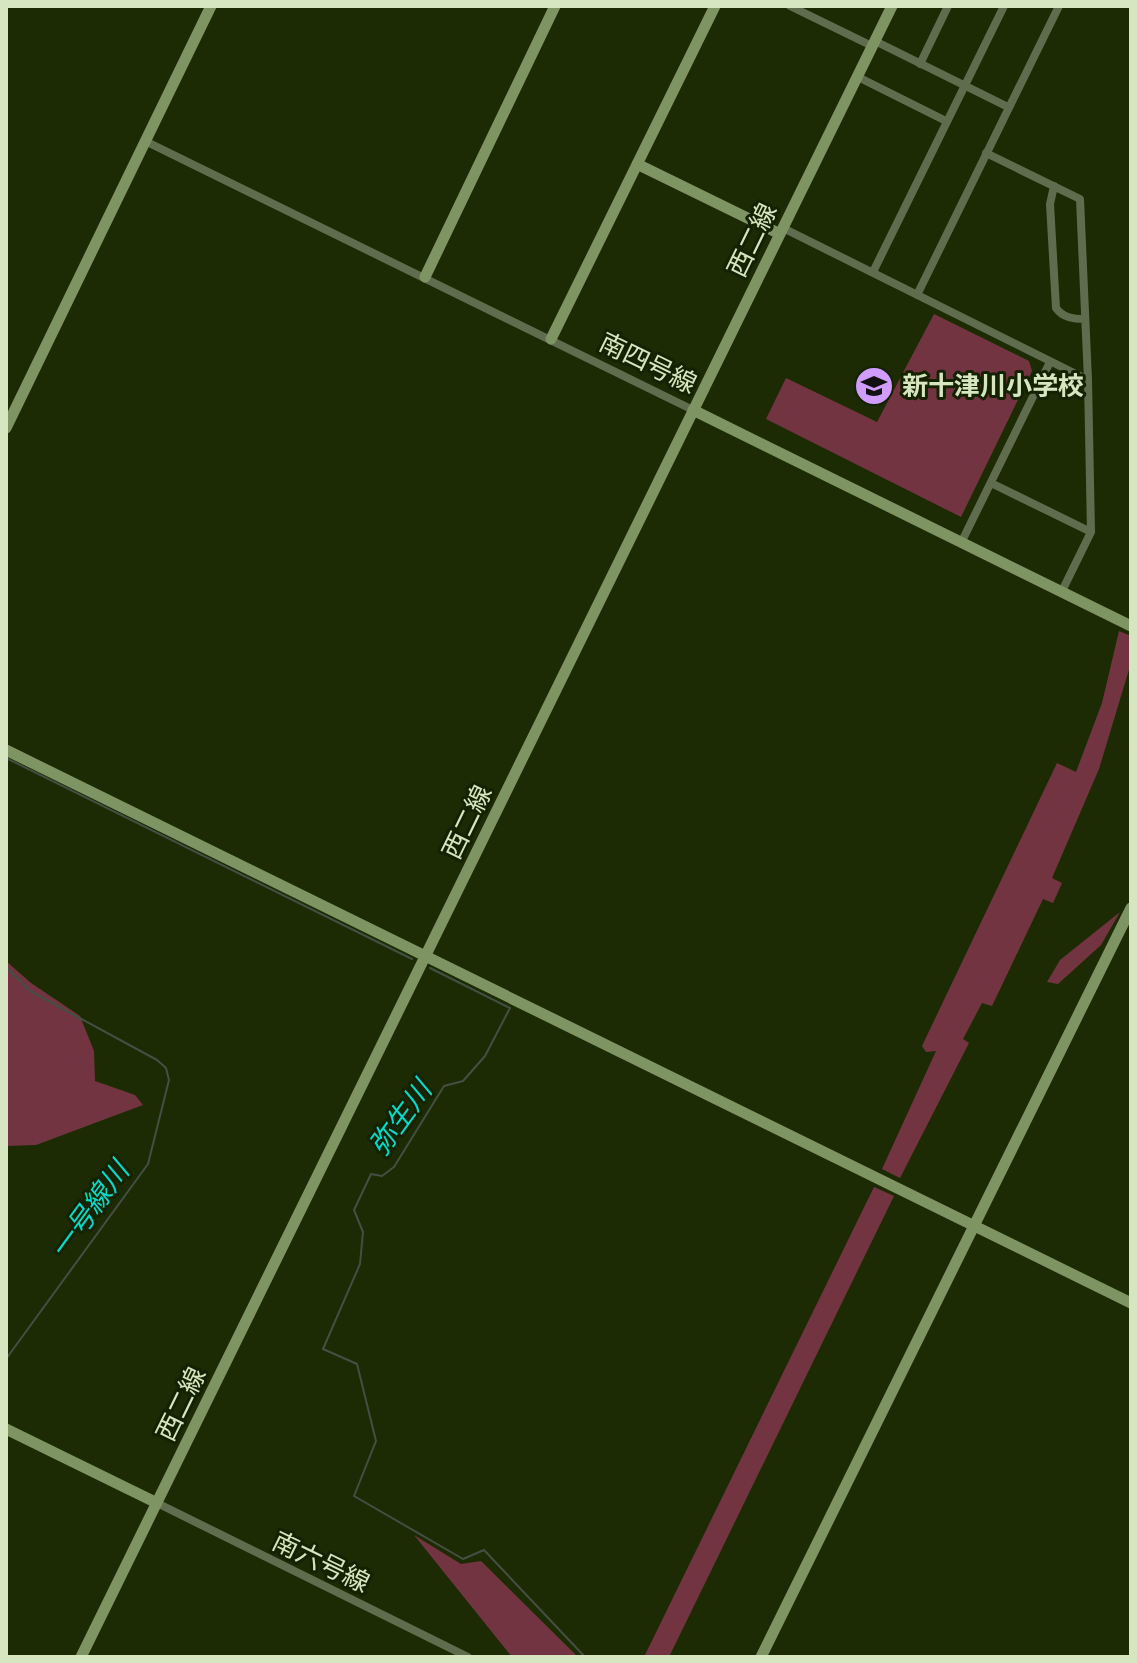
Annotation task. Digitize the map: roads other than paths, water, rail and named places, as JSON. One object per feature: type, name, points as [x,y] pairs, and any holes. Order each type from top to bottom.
[{"type":"street","points":[[6,428],[211,6]]},
{"type":"street","points":[[425,277],[555,6]]},
{"type":"street","points":[[551,339],[715,6]]},
{"type":"street","points":[[790,6],[1008,107]]},
{"type":"street","name":"西二線","points":[[81,1657],[892,6]]},
{"type":"street","points":[[920,64],[948,6]]},
{"type":"street","points":[[873,272],[1004,6]]},
{"type":"street","points":[[917,295],[1059,6]]},
{"type":"street","points":[[858,77],[946,121]]},
{"type":"street","name":"南四号線","points":[[145,141],[1131,626]]},
{"type":"street","points":[[986,153],[1080,199],[1091,532],[1062,591]]},
{"type":"street","points":[[637,164],[873,272],[1088,380]]},
{"type":"street","points":[[1054,186],[1050,204],[1056,308],[1074,319],[1085,319]]},
{"type":"street","points":[[962,541],[1050,362]]},
{"type":"street","points":[[991,483],[1091,532]]},
{"type":"street","points":[[6,750],[1131,1303]]},
{"type":"street","points":[[761,1657],[1131,908]]},
{"type":"street","points":[[6,1429],[157,1503]]},
{"type":"street","name":"南六号線","points":[[157,1503],[468,1657]]},
{"type":"waterway","name":"弥生川","points":[[6,758],[412,959]]},
{"type":"waterway","name":"一号線川","points":[[6,967],[30,991],[157,1060],[166,1068],[169,1080],[148,1164],[6,1359]]},
{"type":"waterway","name":"弥生川","points":[[430,968],[510,1008],[485,1056],[463,1081],[444,1086],[394,1167],[382,1176],[371,1174],[354,1210],[363,1232],[360,1264],[323,1349],[357,1364],[376,1441],[354,1496],[463,1559],[484,1550],[585,1657]]},
{"type":"place","name":"新十津川小学校","points":[[874,386]]}]
